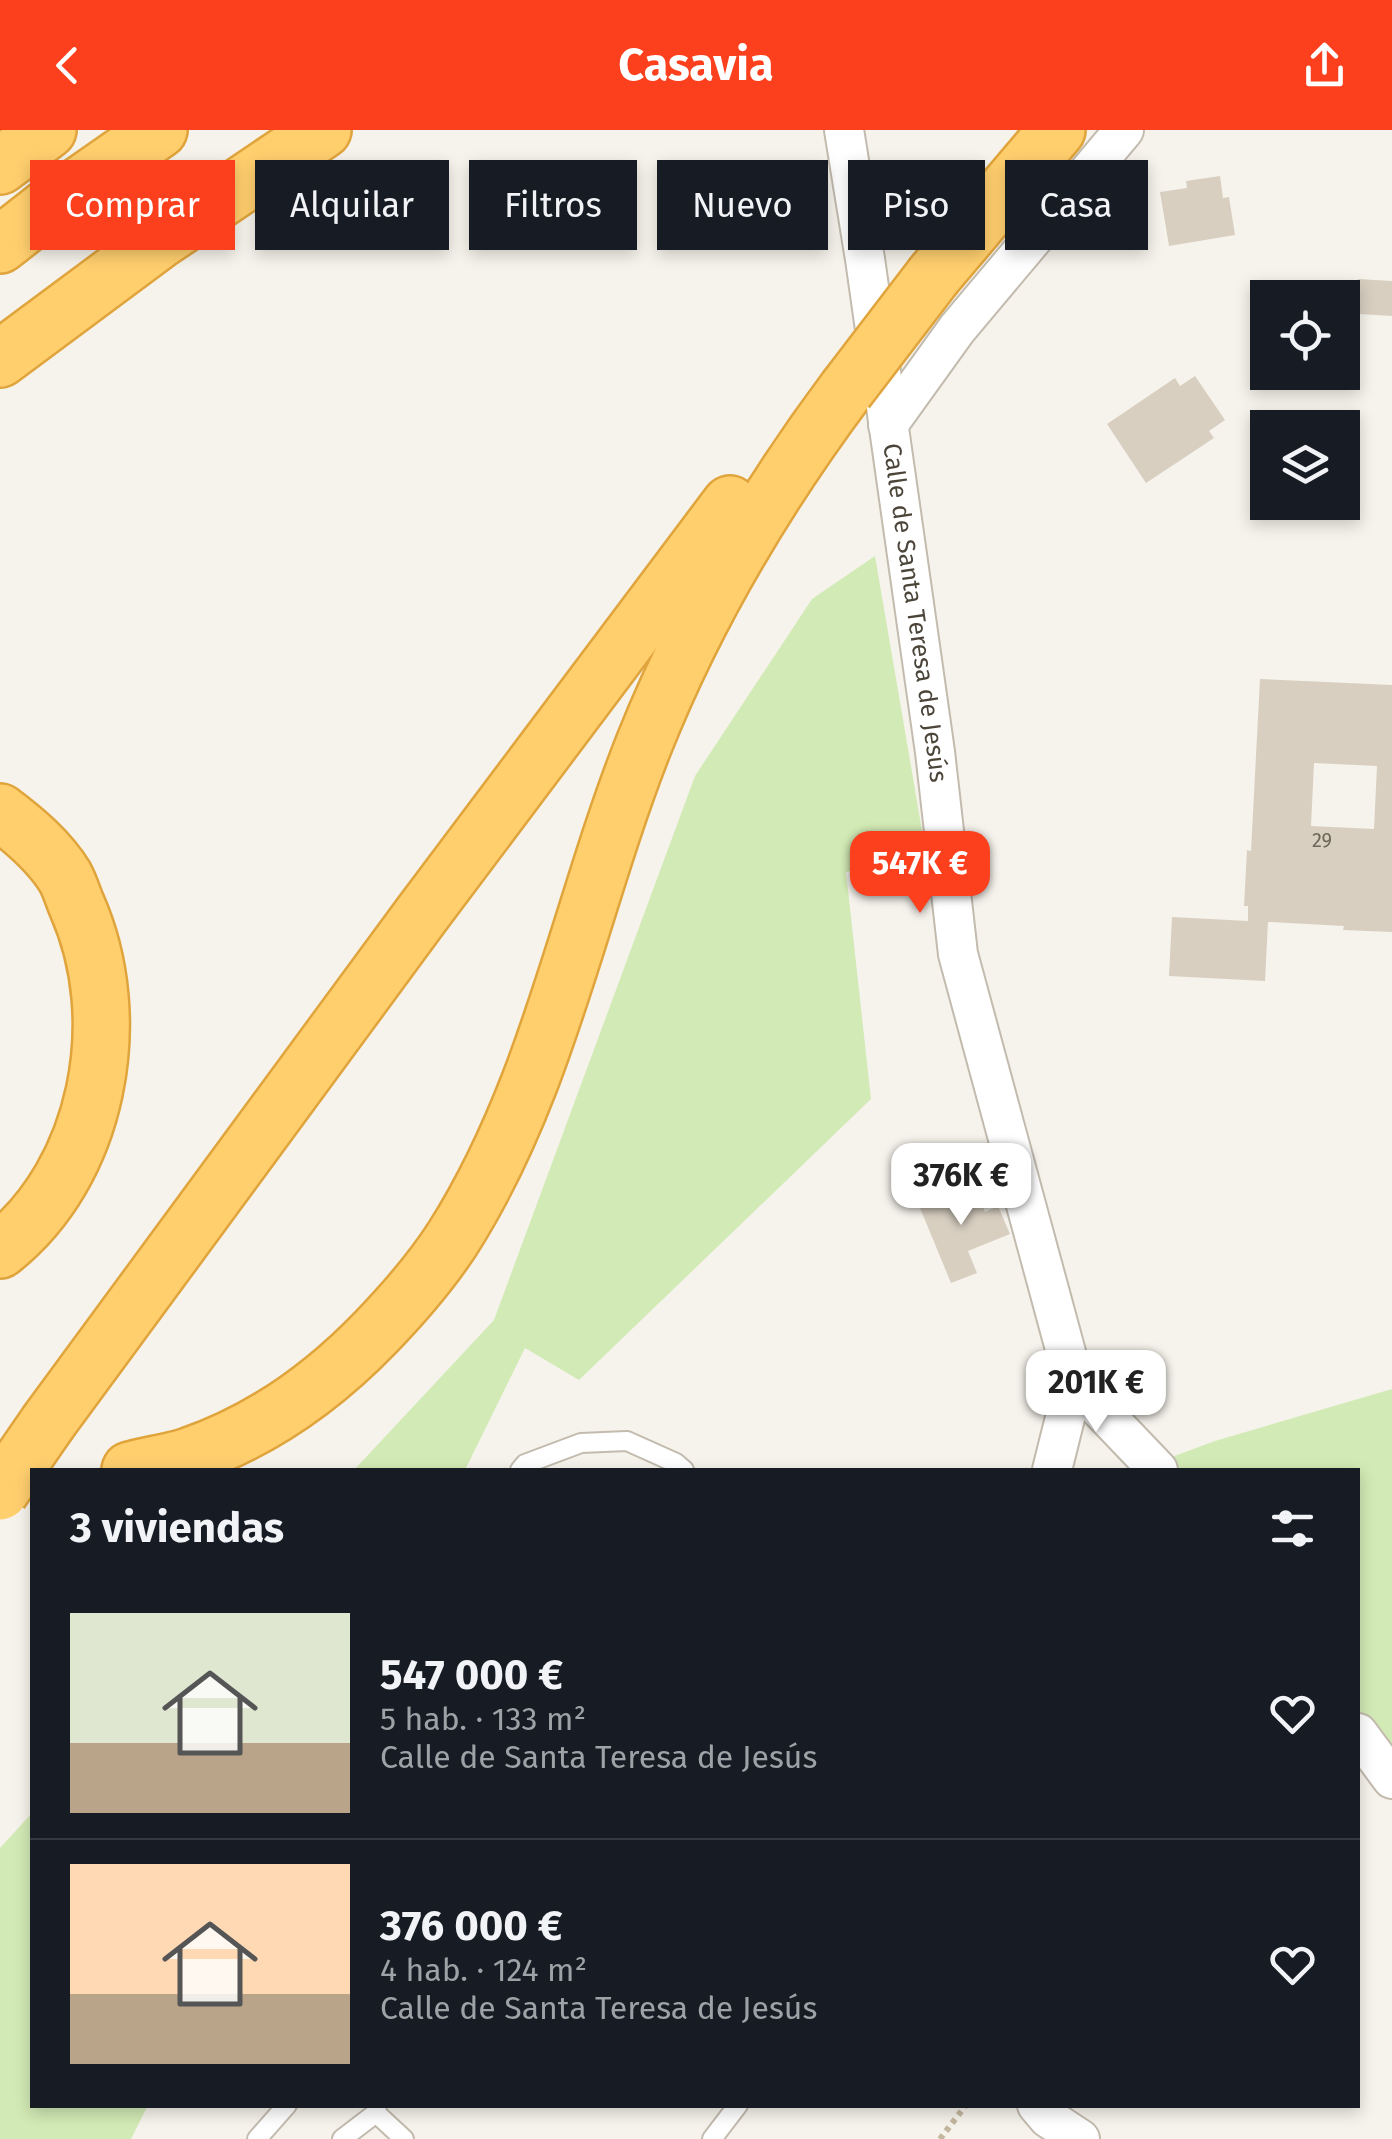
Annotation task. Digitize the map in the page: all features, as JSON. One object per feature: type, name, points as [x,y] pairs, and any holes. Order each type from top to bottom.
[{"type":"highway","points":[[0,138],[11,130]]},
{"type":"highway","points":[[0,166],[48,130]]},
{"type":"highway","points":[[0,245],[159,130]]},
{"type":"highway","points":[[0,358],[160,240],[323,130]]},
{"type":"highway","points":[[0,1492],[422,914],[632,638],[1034,130]]},
{"type":"highway","points":[[933,259],[1057,130]]},
{"type":"highway","points":[[138,1468],[188,1456],[238,1436],[312,1390],[354,1355],[389,1318],[452,1239],[506,1139],[528,1088],[619,809],[675,670],[754,523],[808,440],[846,368]]},
{"type":"highway","points":[[0,812],[28,833],[64,877],[88,931],[100,994],[100,1049],[91,1106],[72,1158],[50,1197],[22,1232],[0,1250]]},
{"type":"highway","points":[[0,1474],[30,1474]]},
{"type":"street","name":"Calle de Santa Teresa de Jesús","points":[[844,130],[935,752],[958,954],[1074,1382]]},
{"type":"street","name":"Calle de Santa Teresa de Jesús","points":[[888,425],[957,330],[1124,130]]},
{"type":"street","points":[[1052,1468],[1074,1382]]},
{"type":"street","points":[[1074,1382],[1156,1468]]},
{"type":"street","points":[[1360,1736],[1392,1779]]},
{"type":"street","points":[[1039,2108],[1080,2139]]},
{"type":"lane","points":[[522,1468],[580,1443],[627,1441],[682,1468]]},
{"type":"lane","points":[[258,2139],[284,2108]]},
{"type":"lane","points":[[712,2139],[736,2108]]},
{"type":"lane","points":[[338,2138],[377,2109],[404,2139]]},
{"type":"path","points":[[940,2139],[964,2108]]},
{"type":"green space","points":[[875,556],[926,854],[846,872],[871,1099],[579,1380],[525,1348],[466,1468],[356,1468],[494,1320],[695,776],[812,599]]},
{"type":"green space","points":[[1392,1389],[1392,1760],[1360,1713],[1360,1468],[1177,1468],[1169,1458]]},
{"type":"green space","points":[[30,1815],[30,2108],[146,2108],[131,2139],[0,2139],[0,1848]]},
{"type":"building","points":[[1220,176],[1223,198],[1229,197],[1235,235],[1169,246],[1160,192],[1187,188],[1186,181]]},
{"type":"building","points":[[1358,280],[1392,281],[1392,316],[1360,314]]},
{"type":"building","points":[[1195,376],[1225,420],[1209,431],[1214,438],[1146,483],[1107,424],[1175,378],[1180,386]]},
{"type":"building","points":[[1260,679],[1392,685],[1392,932],[1268,922],[1265,981],[1169,976],[1172,917],[1248,921],[1248,906],[1244,906],[1247,850],[1251,851]],"holes":[[[1314,763],[1377,766],[1374,829],[1311,826]]]},
{"type":"building","points":[[973,1181],[985,1212],[998,1206],[1010,1234],[968,1251],[977,1273],[951,1283],[918,1203]]}]
